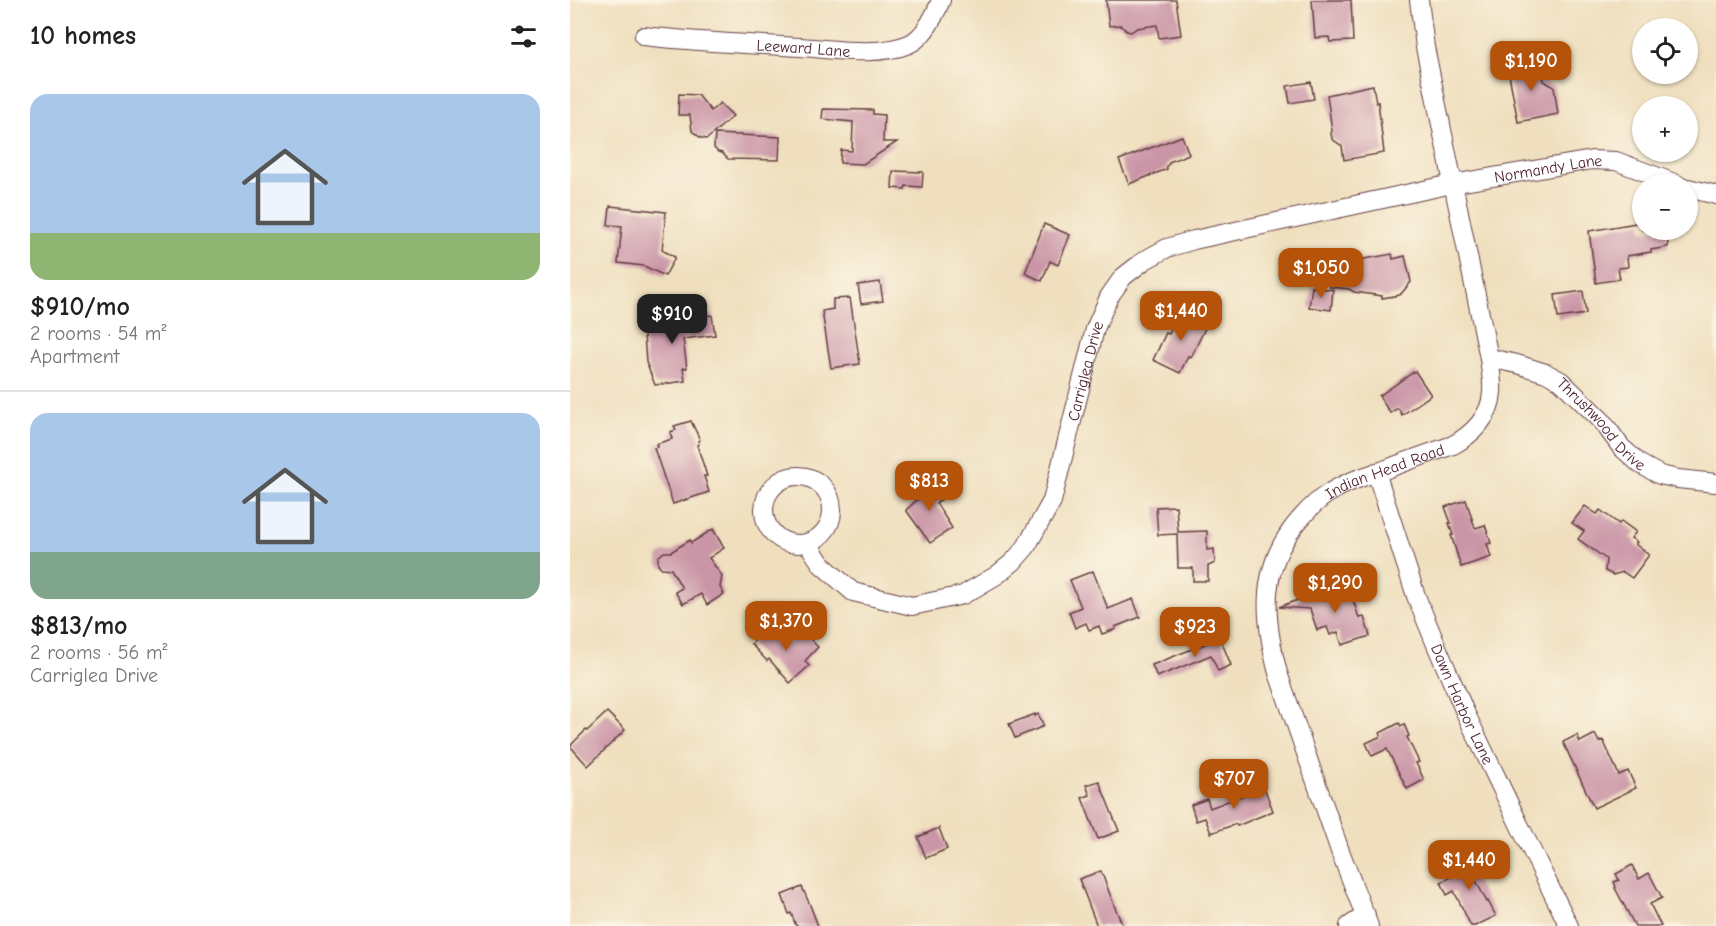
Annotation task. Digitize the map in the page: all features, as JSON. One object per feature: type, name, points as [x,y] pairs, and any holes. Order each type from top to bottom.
[{"type":"street","name":"Leeward Lane","points":[[644,36],[699,42],[857,51],[887,50],[911,43],[934,18],[941,0]]},
{"type":"street","name":"Indian Head Road","points":[[1349,926],[1367,920],[1336,840],[1278,673],[1270,644],[1267,590],[1272,566],[1281,546],[1291,529],[1308,510],[1327,494],[1352,481],[1453,445],[1465,438],[1475,429],[1487,412],[1492,393],[1489,358],[1425,47],[1419,0]]},
{"type":"street","name":"Normandy Lane","points":[[1452,184],[1592,160],[1616,161],[1650,174]]},
{"type":"street","name":"Carriglea Drive","points":[[811,542],[812,550],[822,565],[853,592],[912,606],[963,595],[1012,562],[1026,547],[1052,501],[1095,329],[1109,297],[1123,277],[1167,248],[1194,240],[1452,184]]},
{"type":"street","points":[[1698,190],[1716,195]]},
{"type":"street","name":"Thrushwood Drive","points":[[1489,358],[1546,373],[1561,381],[1602,421],[1621,447],[1640,464],[1660,475],[1716,483]]},
{"type":"street","name":"Dawn Harbor Lane","points":[[1376,472],[1416,596],[1437,647],[1465,712],[1569,926]]},
{"type":"building","points":[[1106,0],[1176,0],[1181,35],[1159,38],[1157,25],[1137,28],[1131,32],[1120,25],[1109,26]]},
{"type":"building","points":[[1312,0],[1351,0],[1353,41],[1330,42],[1329,37],[1315,38]]},
{"type":"building","points":[[1534,59],[1536,71],[1542,70],[1544,81],[1554,87],[1558,114],[1518,122],[1507,64]]},
{"type":"building","points":[[1311,82],[1314,99],[1290,103],[1287,86]]},
{"type":"building","points":[[1373,85],[1376,103],[1378,102],[1384,153],[1344,160],[1342,146],[1332,139],[1327,95]]},
{"type":"building","points":[[679,94],[698,95],[711,111],[720,103],[733,116],[707,139],[701,138],[692,131],[690,115],[678,115]]},
{"type":"building","points":[[823,109],[873,110],[873,114],[884,115],[883,142],[897,142],[863,164],[840,163],[841,150],[852,151],[853,122],[822,119]]},
{"type":"building","points":[[715,134],[780,137],[779,160],[728,159],[714,148]]},
{"type":"building","points":[[1182,136],[1189,154],[1169,162],[1167,169],[1129,184],[1119,160]]},
{"type":"building","points":[[893,171],[923,172],[922,187],[892,188]]},
{"type":"building","points":[[610,206],[666,212],[662,250],[675,257],[665,276],[644,266],[618,263],[622,226],[608,225]]},
{"type":"building","points":[[1044,224],[1070,235],[1058,265],[1050,261],[1042,281],[1025,273]]},
{"type":"building","points":[[1632,224],[1632,240],[1668,240],[1668,247],[1627,256],[1628,267],[1618,268],[1620,279],[1596,283],[1589,231]]},
{"type":"building","points":[[1392,254],[1393,259],[1405,256],[1411,282],[1400,295],[1382,298],[1382,296],[1354,292],[1349,289],[1330,287],[1335,259],[1350,261],[1355,258],[1359,260]]},
{"type":"building","points":[[880,282],[883,301],[861,304],[858,285]]},
{"type":"building","points":[[1312,287],[1333,290],[1331,310],[1309,307]]},
{"type":"building","points":[[1583,291],[1586,314],[1558,318],[1555,295]]},
{"type":"building","points":[[850,298],[860,364],[831,368],[822,311],[833,309],[833,299]]},
{"type":"building","points":[[1186,311],[1208,322],[1191,357],[1188,356],[1180,373],[1153,360],[1166,333],[1169,334],[1174,323],[1179,325]]},
{"type":"building","points":[[712,315],[715,335],[683,339],[687,368],[683,368],[685,381],[655,385],[646,362],[643,321],[679,316],[680,319]]},
{"type":"building","points":[[1415,371],[1431,395],[1402,415],[1398,408],[1390,413],[1379,396]]},
{"type":"building","points":[[691,421],[700,440],[697,445],[707,476],[704,476],[709,492],[673,504],[654,448],[657,447],[656,444],[672,439],[670,432],[676,430],[674,426]]},
{"type":"building","points":[[934,481],[941,500],[936,503],[952,528],[930,543],[906,510],[918,499],[915,487]]},
{"type":"building","points":[[1466,500],[1475,528],[1485,525],[1491,543],[1487,544],[1491,557],[1461,567],[1445,507]]},
{"type":"building","points":[[1176,506],[1178,532],[1207,531],[1207,550],[1214,549],[1215,563],[1208,566],[1208,581],[1193,581],[1193,568],[1178,568],[1177,534],[1158,535],[1156,507]]},
{"type":"building","points":[[1585,506],[1597,514],[1600,510],[1619,524],[1621,521],[1636,532],[1631,538],[1649,555],[1632,578],[1623,572],[1613,575],[1605,571],[1606,559],[1578,539],[1584,531],[1572,523]]},
{"type":"building","points":[[713,529],[724,548],[709,558],[722,576],[720,587],[724,594],[707,605],[701,594],[683,604],[675,592],[682,588],[671,569],[658,565],[658,557],[690,540],[691,543]]},
{"type":"building","points":[[1093,571],[1108,609],[1133,599],[1140,617],[1102,634],[1099,626],[1089,630],[1086,623],[1075,628],[1069,612],[1081,607],[1070,580]]},
{"type":"building","points":[[1340,587],[1341,591],[1349,588],[1359,618],[1364,617],[1370,636],[1342,645],[1338,632],[1330,635],[1327,627],[1317,630],[1310,609],[1279,607],[1327,589],[1328,591]]},
{"type":"building","points":[[772,625],[788,642],[803,632],[818,647],[805,661],[809,666],[790,683],[769,659],[767,661],[751,644]]},
{"type":"building","points":[[1220,638],[1231,665],[1218,671],[1211,655],[1157,677],[1152,665]]},
{"type":"building","points":[[607,712],[625,730],[588,766],[570,746]]},
{"type":"building","points":[[1035,714],[1035,716],[1038,714],[1044,726],[1015,738],[1009,724]]},
{"type":"building","points":[[1399,723],[1401,726],[1404,724],[1409,736],[1407,737],[1419,762],[1416,763],[1424,780],[1407,789],[1387,749],[1372,756],[1366,743]]},
{"type":"building","points":[[1595,734],[1599,742],[1603,740],[1619,775],[1628,771],[1636,788],[1594,808],[1563,742],[1577,735],[1580,742]]},
{"type":"building","points":[[1099,781],[1119,831],[1098,839],[1082,798],[1090,795],[1086,785]]},
{"type":"building","points":[[1264,787],[1273,811],[1237,826],[1236,824],[1211,833],[1205,818],[1196,821],[1191,805],[1207,799],[1210,808]]},
{"type":"building","points":[[939,828],[947,849],[926,858],[918,837]]},
{"type":"building","points":[[1468,852],[1480,874],[1474,877],[1496,916],[1475,926],[1471,926],[1454,891],[1447,895],[1441,882],[1460,873],[1453,859]]},
{"type":"building","points":[[1632,865],[1639,879],[1649,873],[1662,898],[1650,904],[1661,926],[1635,926],[1615,888],[1614,882],[1619,880],[1616,874]]},
{"type":"building","points":[[1101,871],[1123,926],[1097,926],[1079,879]]},
{"type":"building","points":[[802,887],[818,926],[796,926],[791,913],[789,914],[782,895]]}]
